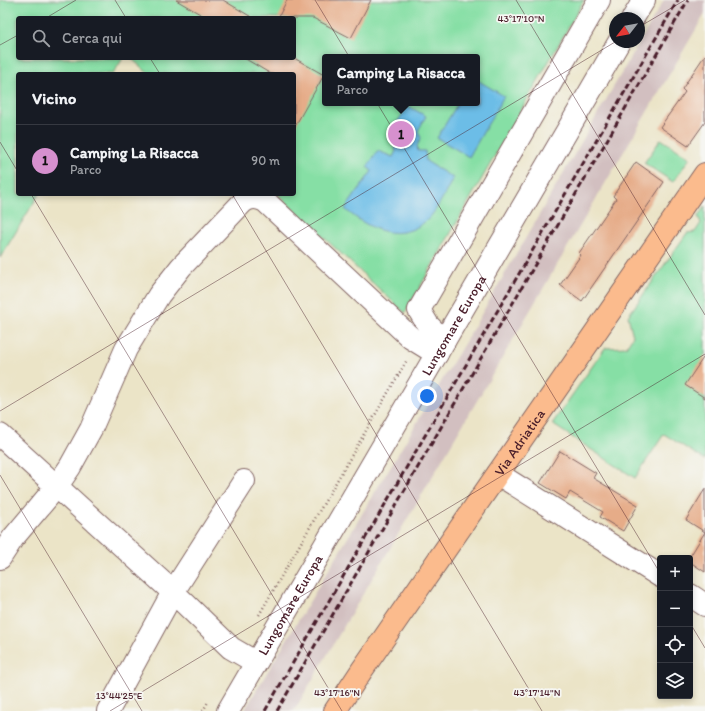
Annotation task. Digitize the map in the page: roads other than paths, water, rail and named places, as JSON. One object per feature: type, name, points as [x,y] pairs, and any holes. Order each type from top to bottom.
[{"type":"main road","name":"Via Adriatica","points":[[335,711],[705,174]]},
{"type":"street","points":[[440,347],[419,310],[599,0]]},
{"type":"street","points":[[637,12],[644,0]]},
{"type":"street","name":"Lungomare Europa","points":[[228,711],[255,662],[615,48]]},
{"type":"street","points":[[0,558],[13,538],[57,486],[70,467],[91,429],[126,349],[159,294],[181,267],[248,198],[256,197],[265,201],[411,338],[440,347]]},
{"type":"street","points":[[0,435],[173,592],[231,648],[255,662]]},
{"type":"street","points":[[498,474],[657,574]]},
{"type":"street","points":[[108,711],[173,592],[244,481]]},
{"type":"street","points":[[693,598],[705,605]]},
{"type":"water","points":[[480,82],[504,96],[469,157],[437,138],[456,106],[480,106]]},
{"type":"water","points":[[408,106],[426,116],[418,131],[421,138],[417,146],[418,151],[425,151],[426,161],[453,178],[437,207],[427,220],[417,227],[396,233],[374,228],[364,223],[345,209],[372,171],[367,167],[378,151],[393,157],[396,151],[390,133]]},
{"type":"railway","points":[[265,711],[678,0]]},
{"type":"railway","points":[[277,711],[688,0]]},
{"type":"place","name":"Camping La Risacca","points":[[401,134]]}]
